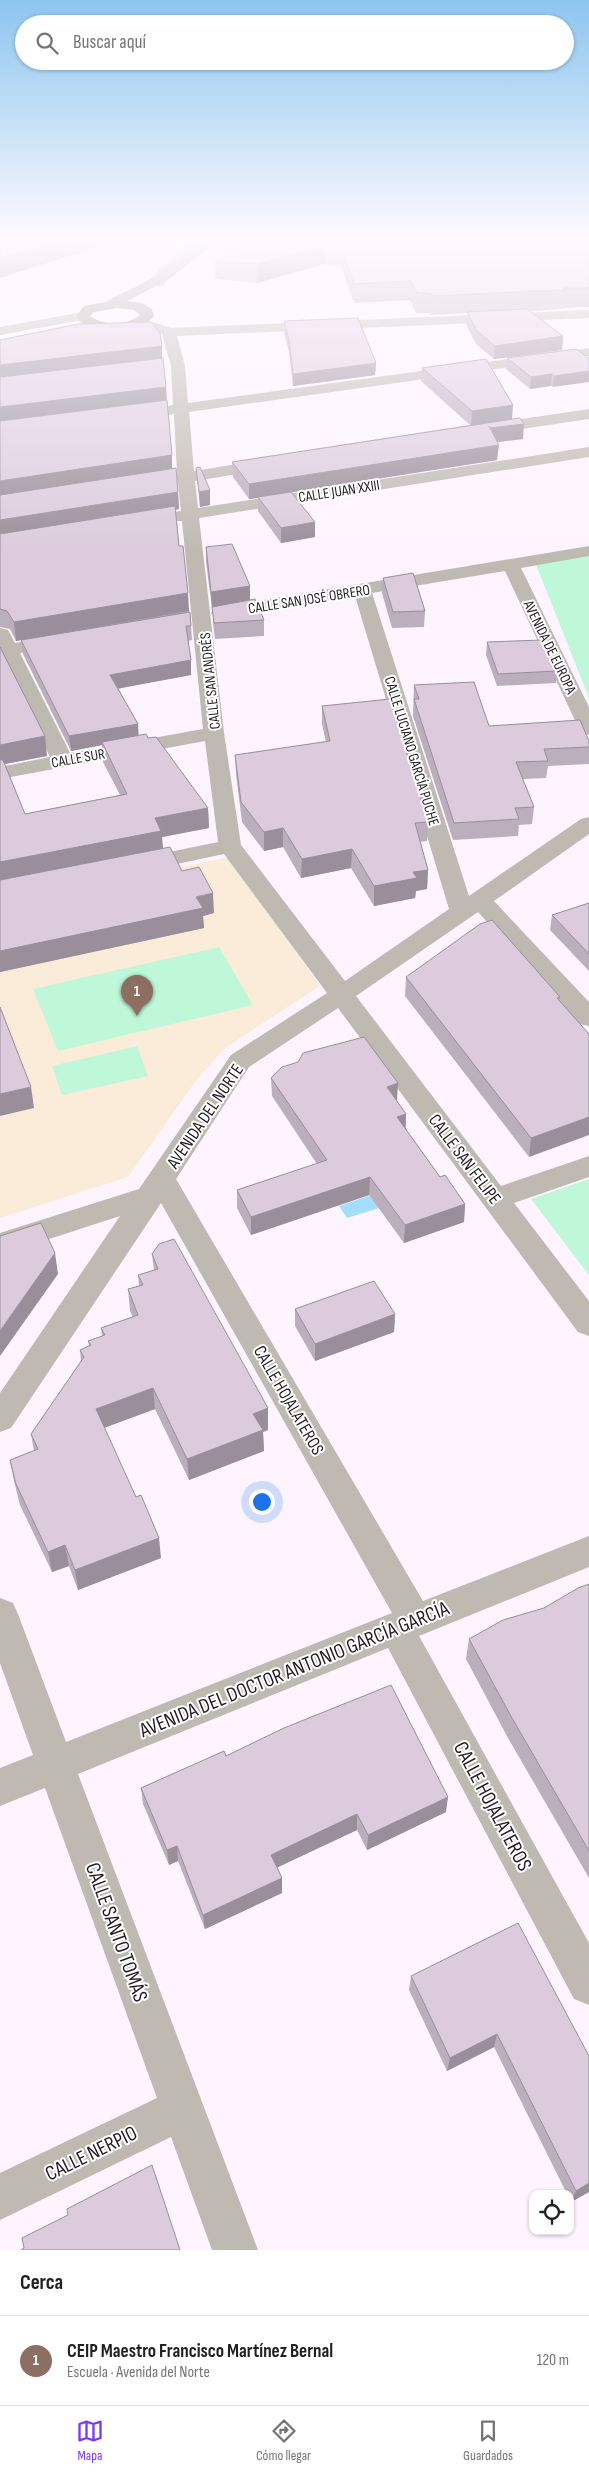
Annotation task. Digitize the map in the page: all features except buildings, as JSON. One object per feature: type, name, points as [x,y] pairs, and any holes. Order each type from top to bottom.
[{"type":"street","name":"CALLE SAN ANDRÉS","points":[[172,346],[178,366],[186,477],[192,514],[214,733],[230,846],[341,995]]},
{"type":"street","points":[[153,412],[589,352]]},
{"type":"street","points":[[158,368],[178,366]]},
{"type":"street","points":[[468,432],[589,414]]},
{"type":"street","name":"CALLE JUAN XXIII","points":[[160,520],[589,452]]},
{"type":"street","points":[[149,483],[284,462]]},
{"type":"street","name":"CALLE SAN JOSÉ OBRERO","points":[[180,620],[589,551]]},
{"type":"street","name":"AVENIDA DE EUROPA","points":[[510,565],[589,729]]},
{"type":"street","name":"CALLE LUCIANO GARCÍA PUCHE","points":[[362,590],[471,906]]},
{"type":"street","points":[[63,761],[3,644],[75,638]]},
{"type":"street","name":"CALLE SUR","points":[[0,773],[214,733]]},
{"type":"street","name":"AVENIDA DEL NORTE","points":[[0,1419],[240,1061],[341,995],[589,824]]},
{"type":"street","points":[[115,869],[230,846]]},
{"type":"street","points":[[471,906],[589,1018]]},
{"type":"street","name":"CALLE SAN FELIPE","points":[[341,995],[589,1324]]},
{"type":"street","points":[[495,1199],[589,1166]]},
{"type":"street","points":[[0,1244],[156,1187]]},
{"type":"street","name":"CALLE HOJALATEROS","points":[[156,1187],[406,1624],[589,1984]]},
{"type":"street","name":"AVENIDA DEL DOCTOR ANTONIO GARCÍA GARCÍA","points":[[0,1787],[589,1551]]},
{"type":"street","name":"CALLE SANTO TOMÁS","points":[[0,1614],[235,2250]]},
{"type":"street","name":"CALLE NERPIO","points":[[0,2198],[182,2109]]},
{"type":"shaded area","points":[[229,857],[320,986],[228,1046],[200,1075],[128,1177],[0,1218],[0,905]]},
{"type":"green space","points":[[589,555],[589,698],[536,565]]},
{"type":"green space","points":[[219,947],[253,1005],[58,1051],[33,989]]},
{"type":"green space","points":[[137,1046],[148,1076],[62,1095],[52,1066]]},
{"type":"green space","points":[[589,1179],[589,1275],[531,1199]]},
{"type":"water","points":[[380,1192],[389,1205],[347,1218],[339,1206]]},
{"type":"place","name":"CEIP Maestro Francisco Martínez Bernal","points":[[137,1016]]}]
